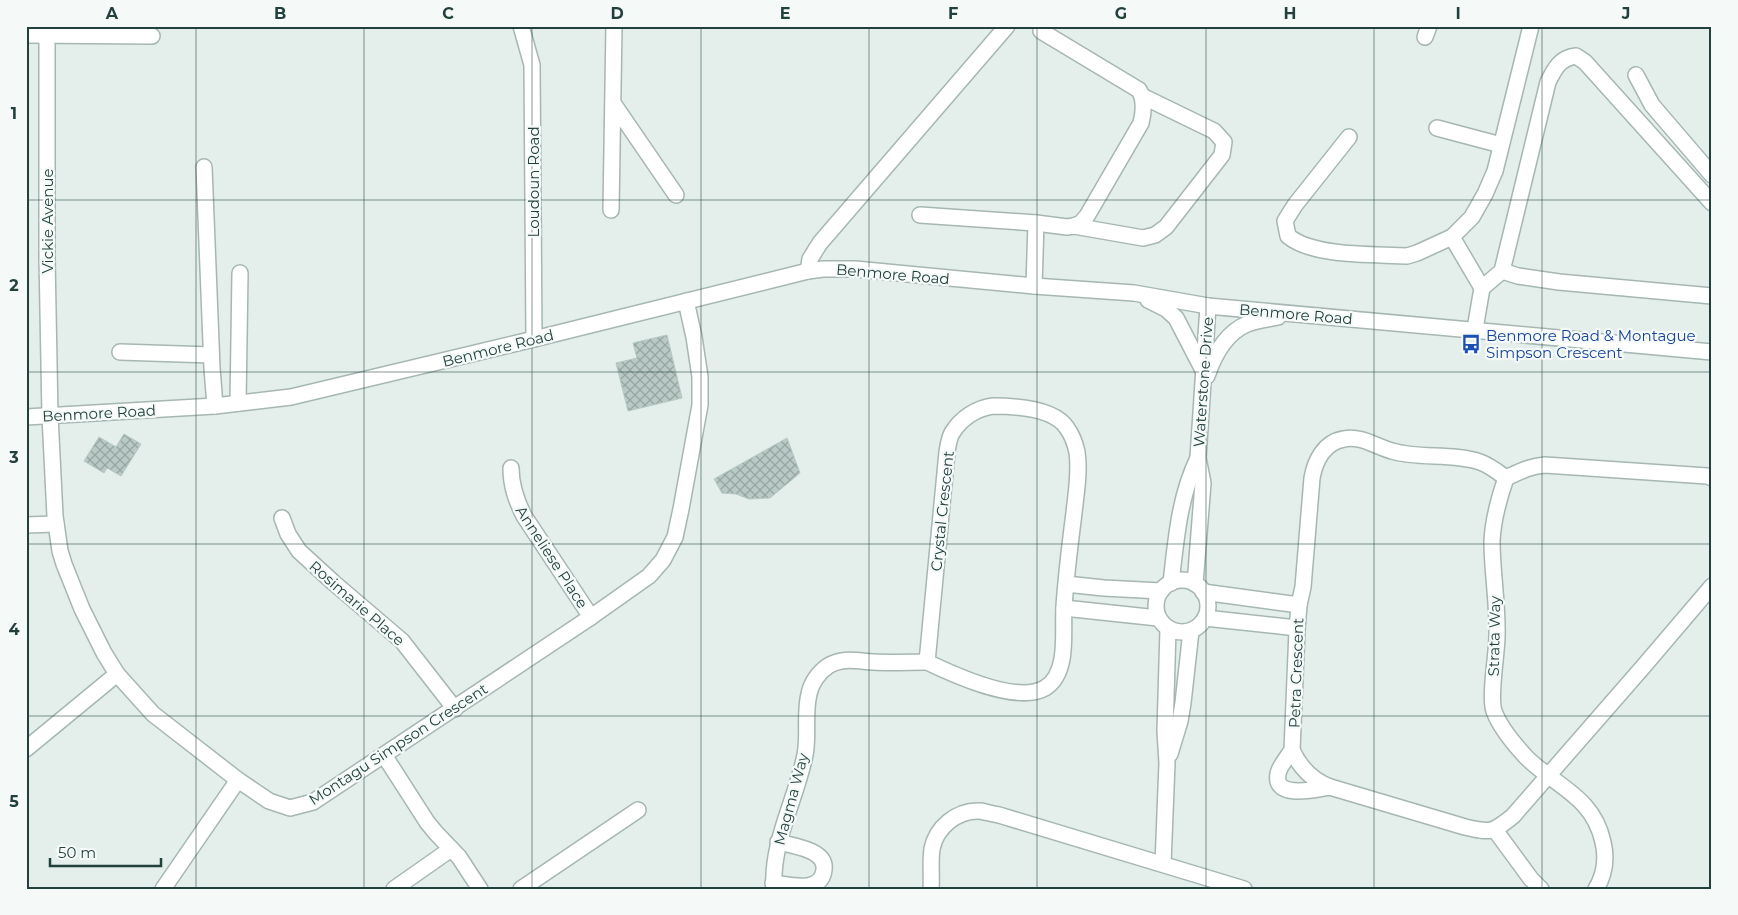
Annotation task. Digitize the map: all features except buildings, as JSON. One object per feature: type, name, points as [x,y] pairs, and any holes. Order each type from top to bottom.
[{"type":"street","name":"Loudoun Road","points":[[521,26],[532,66],[534,339]]},
{"type":"street","points":[[611,210],[614,26]]},
{"type":"street","points":[[808,271],[810,259],[820,243],[1007,26]]},
{"type":"street","points":[[1349,137],[1295,205],[1285,221],[1288,236],[1303,246],[1319,250],[1407,256],[1452,237],[1472,216],[1485,194],[1495,171],[1531,26]]},
{"type":"street","points":[[26,36],[47,31],[152,36]]},
{"type":"street","name":"Vickie Avenue","points":[[47,31],[47,258],[50,416]]},
{"type":"street","points":[[1041,32],[1139,90],[1142,96],[1143,113],[1141,123],[1087,216],[1081,223],[1074,226]]},
{"type":"street","points":[[1482,288],[1502,271],[1548,82],[1556,65],[1566,57],[1576,56],[1585,62],[1712,203]]},
{"type":"street","points":[[1636,75],[1652,105],[1712,175]]},
{"type":"street","points":[[920,215],[1074,226],[1143,238],[1155,236],[1166,227],[1222,155],[1224,142],[1214,131],[1142,96]]},
{"type":"street","points":[[613,103],[676,195]]},
{"type":"street","points":[[1437,128],[1501,145]]},
{"type":"street","points":[[204,167],[211,355],[215,406]]},
{"type":"street","points":[[1034,286],[1036,223]]},
{"type":"street","points":[[1452,237],[1482,288],[1476,329]]},
{"type":"street","name":"Benmore Road","points":[[26,417],[215,406],[291,397],[808,271],[823,269],[855,269],[1034,286],[1134,292],[1208,306],[1712,352]]},
{"type":"street","points":[[1502,271],[1518,276],[1559,282],[1712,296]]},
{"type":"street","points":[[238,404],[240,273]]},
{"type":"street","points":[[1134,292],[1166,309],[1176,318],[1204,372]]},
{"type":"street","name":"Montagu Simpson Crescent","points":[[50,416],[56,524],[60,551],[70,581],[94,633],[117,674],[153,714],[238,780],[269,801],[280,806],[290,808],[302,806],[313,802],[384,756],[591,617],[649,576],[663,560],[675,537],[698,419],[701,392],[694,337],[686,301]]},
{"type":"street","name":"Waterstone Drive","points":[[1199,588],[1203,483],[1198,458],[1208,306]]},
{"type":"street","points":[[1202,391],[1211,364],[1221,346],[1234,331],[1248,323],[1292,314]]},
{"type":"street","points":[[120,352],[211,355]]},
{"type":"street","name":"Crystal Crescent","points":[[1011,406],[1050,415],[1066,426],[1073,439],[1077,453],[1076,489],[1066,584],[1062,660],[1057,677],[1040,691],[1009,691],[988,687],[962,678],[927,662],[947,452],[951,434],[960,422],[984,407],[1011,406]]},
{"type":"street","name":"Petra Crescent","points":[[1495,830],[1488,831],[1465,827],[1319,783],[1296,760],[1292,750],[1299,605],[1303,588],[1314,467],[1319,456],[1330,445],[1343,438],[1356,439],[1394,452],[1480,462],[1506,478]]},
{"type":"street","name":"Waterstone Drive","points":[[1166,587],[1180,509],[1189,477],[1198,458]]},
{"type":"street","points":[[1506,478],[1524,469],[1545,464],[1710,477]]},
{"type":"street","name":"Anneliese Place","points":[[511,468],[512,485],[524,516],[591,617]]},
{"type":"street","name":"Strata Way","points":[[1506,478],[1498,503],[1492,539],[1497,636],[1492,706],[1499,722],[1527,758],[1589,809],[1597,823],[1605,853],[1604,870],[1596,889]]},
{"type":"street","name":"Rosimarie Place","points":[[282,518],[288,534],[299,551],[402,641],[455,709]]},
{"type":"street","points":[[26,525],[56,524]]},
{"type":"street","points":[[1066,584],[1104,588],[1166,587],[1179,580],[1188,581],[1199,588],[1299,605]]},
{"type":"street","points":[[1541,889],[1531,879],[1495,830],[1513,816],[1712,586]]},
{"type":"street","points":[[1162,864],[1168,763],[1165,731],[1163,624],[1156,604],[1166,587]]},
{"type":"street","points":[[1064,608],[1163,624],[1183,632],[1191,631],[1199,626],[1205,618],[1208,604],[1199,588]]},
{"type":"street","points":[[1205,618],[1297,628]]},
{"type":"street","points":[[1168,763],[1180,722],[1191,631]]},
{"type":"street","name":"Magma Way","points":[[773,886],[778,842],[796,792],[805,754],[809,694],[814,682],[821,672],[829,666],[850,660],[927,662]]},
{"type":"street","points":[[26,749],[117,674]]},
{"type":"street","points":[[1292,750],[1278,775],[1278,781],[1282,787],[1293,792],[1330,787]]},
{"type":"street","points":[[384,756],[432,828],[458,857],[480,889]]},
{"type":"street","points":[[163,889],[238,780]]},
{"type":"street","points":[[521,889],[638,810]]},
{"type":"street","points":[[931,889],[932,850],[937,832],[945,824],[961,814],[978,811],[999,815],[1244,889]]},
{"type":"street","points":[[773,886],[803,887],[812,885],[822,879],[824,872],[823,860],[816,854],[778,842]]},
{"type":"street","points":[[394,889],[451,849]]},
{"type":"place","name":"Benmore Road & Montague Simpson Crescent","points":[[1471,344]]}]
